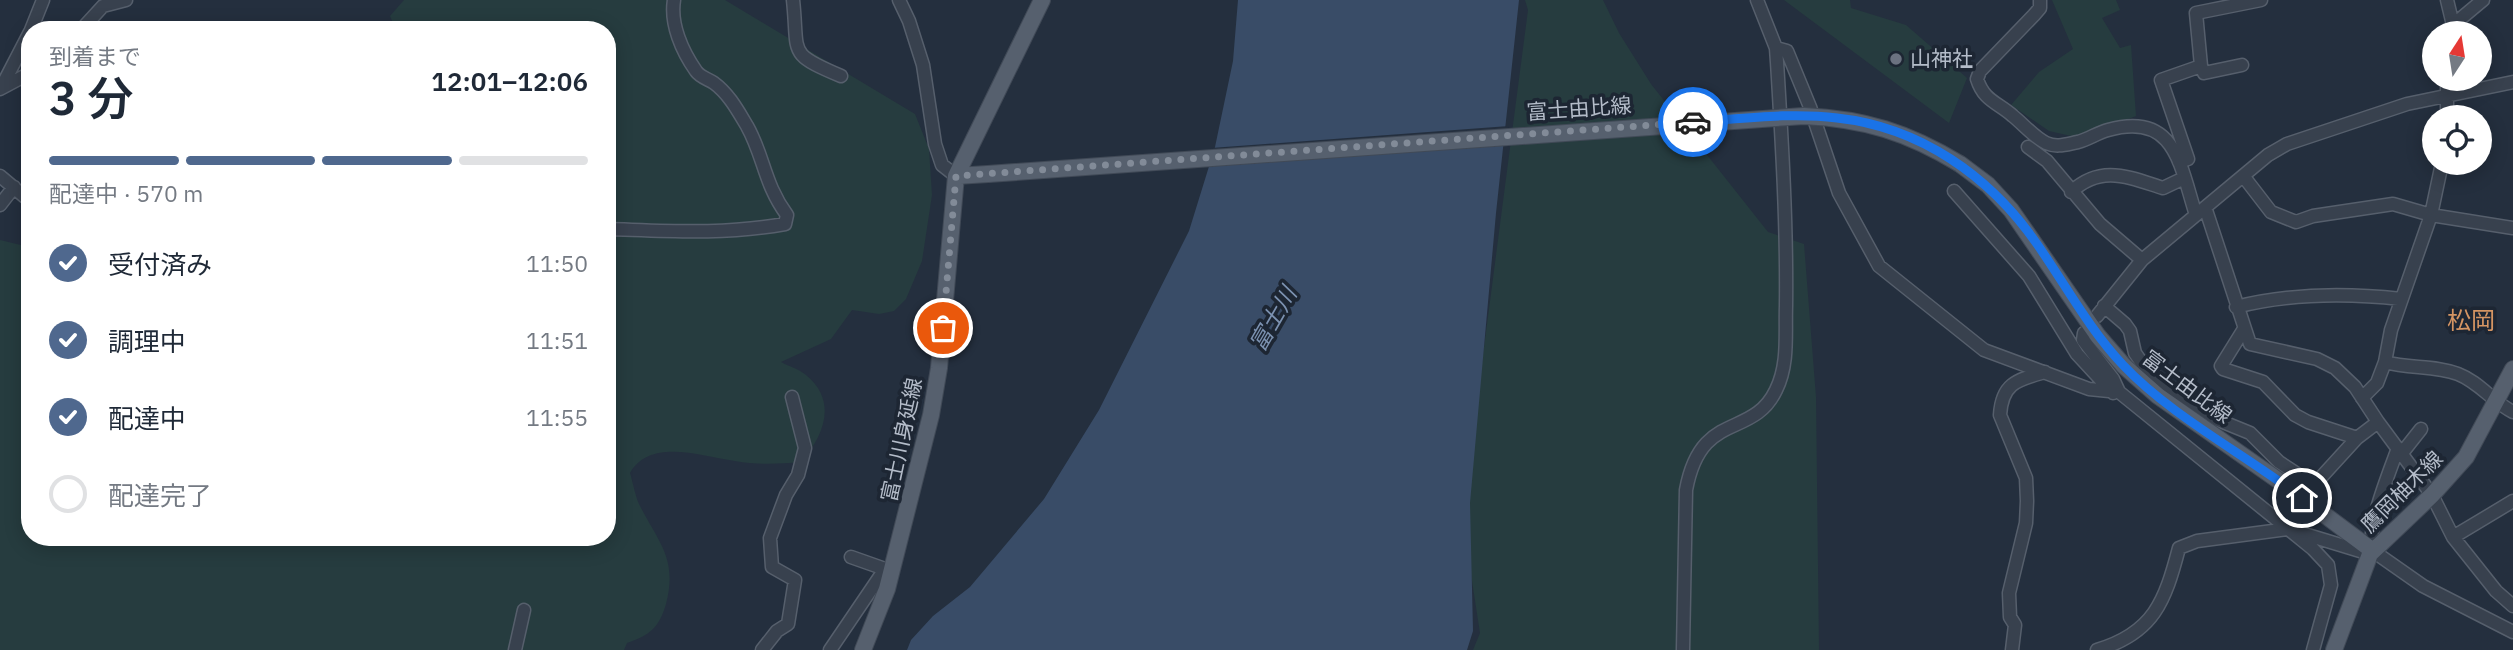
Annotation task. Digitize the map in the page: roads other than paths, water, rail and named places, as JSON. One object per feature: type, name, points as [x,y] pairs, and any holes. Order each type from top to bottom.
[{"type":"main road","name":"富士川身延線","points":[[863,650],[887,589],[931,415],[939,368],[956,176],[995,91],[1042,0]]},
{"type":"main road","name":"富士由比線","points":[[956,176],[1804,116],[1836,117],[1888,129],[1929,145],[1988,185],[2011,210],[2098,336],[2124,366],[2158,396],[2282,483],[2372,553]]},
{"type":"main road","name":"鷹岡柚木線","points":[[2334,650],[2372,553],[2432,495],[2470,451],[2513,369]]},
{"type":"street","points":[[34,21],[43,0]]},
{"type":"street","points":[[89,21],[103,6],[126,0]]},
{"type":"street","points":[[616,229],[709,233],[749,231],[785,224],[787,215],[772,196],[749,130],[729,97],[715,83],[697,74],[676,32],[671,15],[674,0]]},
{"type":"street","points":[[793,0],[799,53],[807,62],[841,76]]},
{"type":"street","points":[[899,0],[909,20],[923,65],[936,145],[942,165],[956,176]]},
{"type":"street","points":[[1682,650],[1686,490],[1690,470],[1698,452],[1708,440],[1769,404],[1785,367],[1785,204],[1776,48],[1757,0]]},
{"type":"street","points":[[2040,0],[2040,8],[1980,71],[1977,79],[1982,94],[2004,108],[2044,142],[2056,146],[2087,140],[2108,130],[2143,127],[2160,132],[2176,151],[2184,178],[2201,212],[2250,344],[2317,359],[2335,368],[2355,387],[2432,495],[2453,537],[2496,591],[2513,606]]},
{"type":"street","points":[[2242,65],[2204,73],[2196,13],[2261,0]]},
{"type":"street","points":[[2447,0],[2450,21]]},
{"type":"street","points":[[2460,21],[2483,0]]},
{"type":"street","points":[[0,89],[21,48]]},
{"type":"street","points":[[1776,48],[1787,51],[1810,107],[1839,194],[1879,266],[1984,350],[2089,390],[2116,393]]},
{"type":"street","points":[[2179,162],[2188,159],[2161,80],[2201,66]]},
{"type":"street","points":[[0,89],[21,78]]},
{"type":"street","points":[[2378,422],[2357,438],[2314,485],[2279,462],[2250,433],[2218,420],[2144,366],[2135,353],[2130,331],[2100,311],[2142,260],[2268,155],[2287,144],[2337,126],[2447,94],[2513,82]]},
{"type":"street","points":[[2447,94],[2447,105]]},
{"type":"street","points":[[2028,147],[2047,161],[2100,224],[2142,260]]},
{"type":"street","points":[[2362,398],[2377,383],[2385,362],[2391,330],[2431,215],[2439,175]]},
{"type":"street","points":[[0,176],[21,193]]},
{"type":"street","points":[[2071,192],[2086,178],[2093,176],[2119,176],[2163,188],[2184,178]]},
{"type":"street","points":[[2244,177],[2271,212],[2296,222],[2313,216],[2393,204],[2431,215],[2513,228]]},
{"type":"street","points":[[0,205],[14,187]]},
{"type":"street","points":[[1954,191],[2029,276],[2077,354],[2116,393],[2288,529],[2328,565],[2332,585],[2313,650]]},
{"type":"street","points":[[2236,307],[2268,299],[2354,294],[2401,299]]},
{"type":"street","points":[[2244,329],[2231,347],[2222,369],[2263,382],[2295,415],[2308,422],[2357,438]]},
{"type":"street","points":[[2084,333],[2083,340],[2113,379],[2116,393]]},
{"type":"street","points":[[2385,362],[2458,374],[2496,403],[2513,412]]},
{"type":"street","points":[[2012,650],[2015,625],[2010,617],[2009,593],[2026,523],[2026,478],[2000,415],[2001,404],[2010,384],[2045,372]]},
{"type":"street","points":[[762,650],[777,631],[788,624],[795,580],[772,567],[770,538],[786,495],[797,475],[804,448],[792,397]]},
{"type":"street","points":[[2372,553],[2370,544],[2375,522],[2400,450],[2421,429]]},
{"type":"street","points":[[2453,537],[2513,501]]},
{"type":"street","points":[[2097,650],[2151,620],[2159,609],[2179,548],[2197,541],[2288,529],[2372,553],[2423,586],[2513,632]]},
{"type":"street","points":[[830,650],[885,569],[851,557]]},
{"type":"street","points":[[515,650],[524,610]]},
{"type":"water","name":"富士川","points":[[1238,0],[1519,0],[1496,213],[1470,503],[1473,631],[1467,650],[907,650],[911,640],[933,616],[970,587],[1044,499],[1099,410],[1189,231],[1215,147],[1233,61]]},
{"type":"place","name":"山神社","points":[[1896,59]]},
{"type":"district","name":"松岡","points":[[2471,321]]}]
